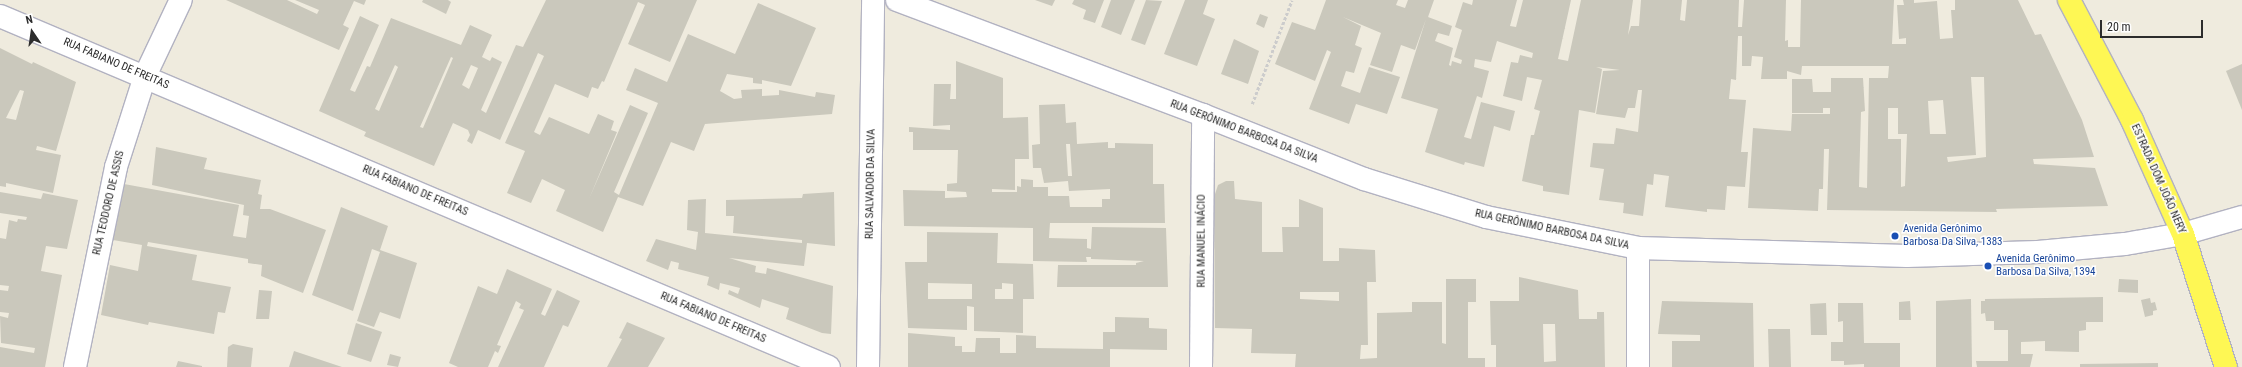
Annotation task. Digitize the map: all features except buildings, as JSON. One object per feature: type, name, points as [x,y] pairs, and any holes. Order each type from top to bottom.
[{"type":"main road","name":"ESTRADA DOM JOÃO NERY","points":[[2069,0],[2132,120],[2182,234],[2226,367]]},
{"type":"street","name":"RUA TEODORO DE ASSIS","points":[[75,367],[116,167],[145,76],[180,0]]},
{"type":"street","name":"RUA SALVADOR DA SILVA","points":[[868,367],[873,0]]},
{"type":"street","name":"RUA GERÔNIMO BARBOSA DA SILVA","points":[[897,0],[1203,115],[1364,179],[1486,217],[1638,248],[1914,256],[2038,252],[2125,244],[2182,234],[2242,217]]},
{"type":"street","name":"RUA FABIANO DE FREITAS","points":[[0,16],[145,76],[829,367]]},
{"type":"street","name":"RUA MANUEL INÁCIO","points":[[1201,367],[1203,115]]},
{"type":"street","points":[[1638,248],[1638,367]]},
{"type":"path","points":[[1241,130],[1292,0]]},
{"type":"place","name":"Avenida Gerônimo Barbosa Da Silva, 1383","points":[[1895,236]]},
{"type":"place","name":"Avenida Gerônimo Barbosa Da Silva, 1394","points":[[1988,266]]}]
